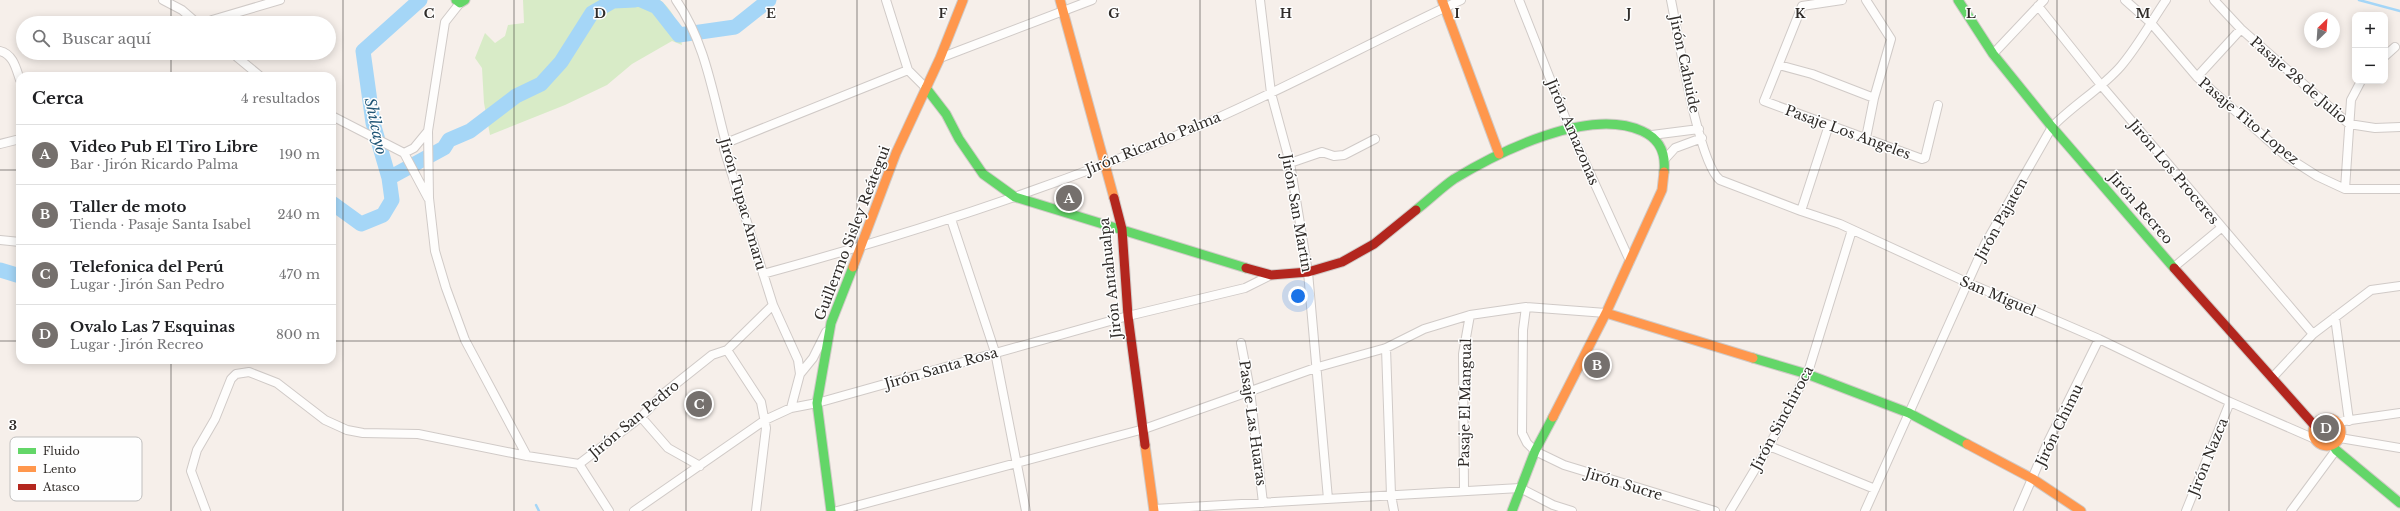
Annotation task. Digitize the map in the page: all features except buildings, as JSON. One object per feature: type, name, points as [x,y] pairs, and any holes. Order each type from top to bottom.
[{"type":"main road","name":"Guillermo Sisley Reátegui","points":[[831,511],[817,403],[831,323],[896,153],[940,58],[963,0]]},
{"type":"main road","name":"Jirón Antahualpa","points":[[1060,0],[1122,229],[1128,316],[1154,510]]},
{"type":"main road","name":"Jirón Recreo","points":[[1958,0],[1993,54],[2052,127],[2314,425]]},
{"type":"main road","points":[[1443,4],[1499,154]]},
{"type":"main road","points":[[926,88],[946,114],[982,174],[1014,197],[1122,229],[1211,259],[1271,275],[1308,272],[1342,262],[1374,244],[1453,180],[1499,154],[1569,127],[1611,124],[1632,126],[1652,135],[1658,141],[1665,159],[1662,190],[1606,313],[1535,451],[1512,511]]},
{"type":"main road","points":[[1606,313],[1807,374],[1908,413],[2033,479],[2081,511]]},
{"type":"main road","points":[[2334,448],[2340,438],[2341,430],[2337,422],[2325,418],[2314,425],[2315,440],[2323,446],[2334,448],[2400,503]]},
{"type":"street","points":[[163,0],[182,10],[189,16]]},
{"type":"street","points":[[226,16],[280,0]]},
{"type":"street","name":"Jirón Tupac Amaru","points":[[676,0],[688,17],[699,44],[726,143],[724,149],[763,274],[773,305],[798,360],[800,374],[790,408]]},
{"type":"street","points":[[886,0],[908,70],[926,88]]},
{"type":"street","points":[[940,58],[1092,0]]},
{"type":"street","name":"Jirón San Martin","points":[[1260,0],[1271,93],[1290,163],[1308,272],[1318,367],[1328,499]]},
{"type":"street","name":"Jirón Ricardo Palma","points":[[763,274],[859,248],[951,219],[1105,164],[1271,93],[1443,4],[1461,0]]},
{"type":"street","name":"Jirón Amazonas","points":[[1519,0],[1569,127],[1630,261]]},
{"type":"street","name":"Jirón Cahuide","points":[[1671,0],[1699,129]]},
{"type":"street","points":[[1842,0],[1802,6],[1778,65],[1812,74],[1874,98]]},
{"type":"street","points":[[1866,0],[1891,39],[1874,98],[1866,138]]},
{"type":"street","name":"Pasaje Tito Lopez","points":[[2125,0],[2151,23],[2197,77],[2287,157],[2317,176],[2345,189],[2400,189]]},
{"type":"street","name":"Jirón Pajaten","points":[[1865,511],[1908,413],[1969,283],[1985,244],[2052,127],[2067,112],[2101,85],[2121,66],[2166,0]]},
{"type":"street","points":[[460,1],[445,22],[428,131],[429,198],[435,251],[446,288],[466,340],[527,456]]},
{"type":"street","name":"Pasaje 28 de Julio","points":[[2217,2],[2241,29],[2349,124],[2375,128],[2400,127]]},
{"type":"street","points":[[1993,54],[2041,3]]},
{"type":"street","name":"Jirón Los Proceres","points":[[2041,3],[2101,85],[2221,228],[2313,334]]},
{"type":"street","points":[[2197,77],[2241,29]]},
{"type":"street","points":[[2388,54],[2396,47]]},
{"type":"street","points":[[0,51],[8,54],[13,60],[17,72]]},
{"type":"street","points":[[241,60],[255,72]]},
{"type":"street","name":"Pasaje Los Angeles","points":[[1778,65],[1764,101],[1925,158],[1938,105]]},
{"type":"street","points":[[726,143],[908,70]]},
{"type":"street","points":[[2345,189],[2350,148],[2349,124],[2351,100],[2359,84]]},
{"type":"street","points":[[336,118],[404,153],[429,198]]},
{"type":"street","points":[[1801,211],[1829,125]]},
{"type":"street","points":[[1652,135],[1699,129]]},
{"type":"street","name":"San Miguel","points":[[1699,129],[1712,170],[1720,180],[1852,230],[1969,283],[2099,339],[2230,402],[2315,440]]},
{"type":"street","points":[[404,153],[414,148],[428,131]]},
{"type":"street","points":[[1665,159],[1675,148],[1702,138]]},
{"type":"street","points":[[1290,163],[1322,152],[1334,156],[1344,155],[1376,139]]},
{"type":"street","points":[[0,144],[16,140]]},
{"type":"street","points":[[951,219],[995,352],[1026,511]]},
{"type":"street","points":[[2174,267],[2221,228]]},
{"type":"street","name":"Jirón Sinchiroca","points":[[1730,511],[1769,446],[1807,374],[1852,230]]},
{"type":"street","points":[[0,240],[16,242]]},
{"type":"street","name":"Jirón Santa Rosa","points":[[634,511],[765,420],[790,408],[817,403],[1128,316],[1245,288],[1271,275]]},
{"type":"street","points":[[2272,378],[2313,334],[2371,290],[2400,286]]},
{"type":"street","name":"Jirón San Pedro","points":[[206,511],[191,471],[197,450],[214,419],[231,379],[236,374],[249,372],[277,383],[325,420],[347,430],[418,434],[527,456],[579,464],[641,416],[663,394],[712,356],[727,350],[773,305]]},
{"type":"street","points":[[837,511],[1144,429],[1318,367],[1386,348],[1424,328],[1470,315],[1526,307],[1606,313]]},
{"type":"street","points":[[1526,307],[1523,330],[1522,433],[1526,443],[1535,451]]},
{"type":"street","name":"Pasaje El Mangual","points":[[1464,491],[1463,354],[1470,315]]},
{"type":"street","points":[[2335,317],[2349,421]]},
{"type":"street","points":[[800,374],[813,358],[831,323]]},
{"type":"street","name":"Jirón Chimu","points":[[2018,511],[2047,444],[2099,339]]},
{"type":"street","name":"Pasaje Las Huaras","points":[[1241,344],[1250,390],[1263,503]]},
{"type":"street","points":[[1386,348],[1392,495],[1394,511]]},
{"type":"street","points":[[727,350],[761,402],[765,420],[766,428],[756,511]]},
{"type":"street","name":"Jirón Nazca","points":[[2186,511],[2230,402]]},
{"type":"street","points":[[2337,422],[2400,413]]},
{"type":"street","points":[[641,416],[668,448],[700,466]]},
{"type":"street","points":[[2340,438],[2400,448]]},
{"type":"street","points":[[1769,446],[1875,489]]},
{"type":"street","points":[[2291,511],[2334,448]]},
{"type":"street","name":"Jirón Sucre","points":[[1535,451],[1564,465],[1715,511]]},
{"type":"street","points":[[579,464],[609,511]]},
{"type":"street","points":[[1154,510],[1520,488],[1553,505],[1572,511]]},
{"type":"green space","points":[[523,0],[660,0],[669,9],[676,20],[682,45],[672,41],[632,64],[607,85],[565,105],[490,135],[484,103],[482,68],[475,58],[485,33],[495,43],[505,36],[508,25],[524,23]]},
{"type":"waterway","name":"Shilcayo","points":[[336,206],[361,224],[383,215],[392,200],[389,178],[373,123],[363,51],[420,0]]},
{"type":"waterway","points":[[389,178],[444,148],[449,140],[470,131],[516,96],[541,84],[561,62],[592,13],[613,1],[635,0]]},
{"type":"waterway","points":[[641,0],[657,7],[679,35],[735,27],[769,0]]},
{"type":"waterway","points":[[2359,0],[2400,11]]},
{"type":"waterway","name":"Shilcayo","points":[[0,270],[16,275]]},
{"type":"waterway","points":[[536,505],[539,511]]},
{"type":"traffic: fast","points":[[456,0],[460,3],[465,0]]},
{"type":"traffic: fast","points":[[1958,0],[1993,54],[2052,127],[2174,268]]},
{"type":"traffic: fast","points":[[926,88],[946,114],[959,139],[983,174],[1015,197],[1246,268]]},
{"type":"traffic: fast","points":[[1416,210],[1454,179],[1495,156],[1545,136],[1571,128],[1597,124],[1621,125],[1648,134],[1657,142],[1663,153],[1664,172]]},
{"type":"traffic: fast","points":[[831,511],[817,403],[831,323],[853,267]]},
{"type":"traffic: fast","points":[[1753,358],[1807,374],[1909,413],[1967,444]]},
{"type":"traffic: fast","points":[[1512,511],[1535,451],[1553,417]]},
{"type":"traffic: fast","points":[[2333,445],[2336,450],[2400,503]]},
{"type":"traffic: slow","points":[[853,267],[896,153],[940,58],[963,0]]},
{"type":"traffic: slow","points":[[1060,0],[1114,198]]},
{"type":"traffic: slow","points":[[1442,0],[1499,154]]},
{"type":"traffic: slow","points":[[1553,417],[1606,313],[1662,190],[1664,172]]},
{"type":"traffic: slow","points":[[1606,313],[1753,358]]},
{"type":"traffic: slow","points":[[2327,418],[2337,422],[2341,432],[2337,442],[2327,446],[2317,442],[2313,432],[2317,422],[2327,418]]},
{"type":"traffic: slow","points":[[1967,444],[2033,479],[2081,511]]},
{"type":"traffic: slow","points":[[1145,445],[1154,511]]},
{"type":"traffic: jam","points":[[1114,198],[1122,229],[1128,316],[1145,445]]},
{"type":"traffic: jam","points":[[1246,268],[1271,275],[1308,272],[1342,262],[1374,244],[1416,210]]},
{"type":"traffic: jam","points":[[2174,268],[2314,425]]},
{"type":"place","name":"Video Pub El Tiro Libre","points":[[1069,198]]},
{"type":"place","name":"Taller de moto","points":[[1597,365]]},
{"type":"place","name":"Telefonica del Perú","points":[[699,404]]},
{"type":"place","name":"Ovalo Las 7 Esquinas","points":[[2326,428]]}]
